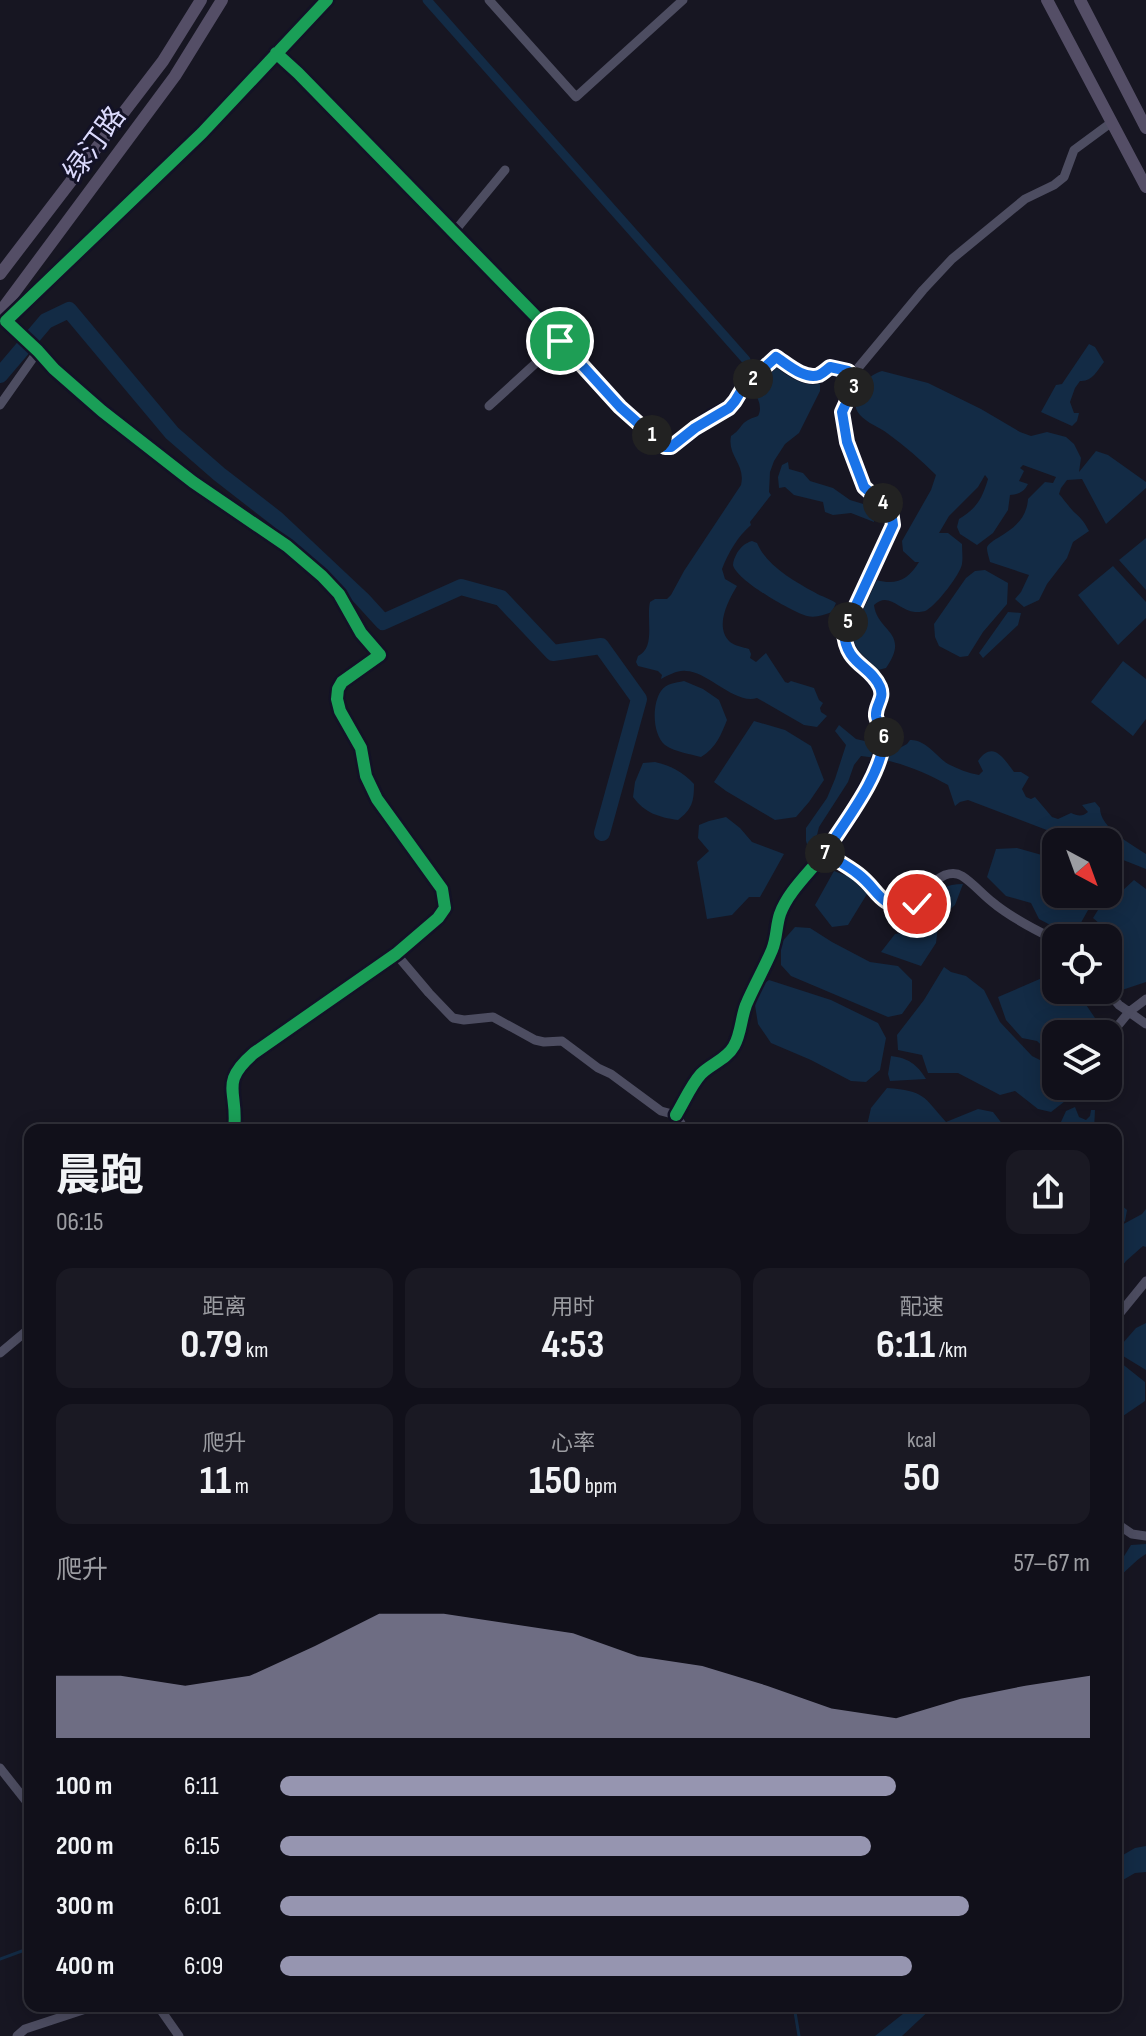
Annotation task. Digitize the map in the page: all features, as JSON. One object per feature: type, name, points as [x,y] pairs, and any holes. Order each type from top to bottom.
[{"type":"main road","name":"绿汀路","points":[[0,274],[163,61],[201,0]]},
{"type":"main road","name":"绿汀路","points":[[0,312],[175,76],[222,0]]},
{"type":"main road","points":[[1047,0],[1146,187]]},
{"type":"main road","points":[[1080,0],[1146,128]]},
{"type":"street","points":[[234,1124],[233,1077],[240,1065],[396,954],[438,918],[445,908],[442,889],[377,799],[366,776],[361,748],[340,711],[337,699],[342,682],[380,655],[361,633],[339,594],[322,576],[287,546],[193,482],[102,411],[6,321],[202,133],[327,0]]},
{"type":"street","points":[[489,0],[576,97],[683,0]]},
{"type":"street","points":[[276,53],[560,341],[620,407],[665,447],[671,447],[729,408],[744,386],[776,357],[806,374],[820,374],[830,367],[853,374],[857,379],[842,412],[847,442],[864,487],[891,511],[893,525],[844,631],[844,640],[855,662],[877,681],[881,690],[882,700],[876,718],[884,741],[874,773],[825,853],[790,896],[779,916],[773,949],[745,1007],[734,1046],[727,1055],[702,1072],[676,1115]]},
{"type":"street","points":[[853,374],[952,259],[1025,199],[1064,177],[1074,150],[1112,122]]},
{"type":"street","points":[[454,232],[505,170]]},
{"type":"street","points":[[489,406],[560,341]]},
{"type":"street","points":[[0,405],[36,348]]},
{"type":"street","points":[[825,853],[858,874],[879,898],[895,907],[909,909],[917,904],[936,879],[949,873],[960,874],[992,903],[1042,933]]},
{"type":"street","points":[[396,954],[453,1018],[493,1017],[535,1040],[562,1041],[661,1111],[676,1115],[681,1124]]},
{"type":"street","points":[[1122,1021],[1146,999]]},
{"type":"street","points":[[1118,1004],[1146,1024]]},
{"type":"street","points":[[1122,1311],[1146,1281]]},
{"type":"street","points":[[0,1353],[24,1333]]},
{"type":"street","points":[[1122,1527],[1132,1534],[1146,1536]]},
{"type":"street","points":[[0,1768],[24,1798]]},
{"type":"street","points":[[17,2036],[25,2029],[77,2012]]},
{"type":"street","points":[[162,2012],[179,2036]]},
{"type":"water","points":[[1089,344],[1095,347],[1104,362],[1094,375],[1080,381],[1075,388],[1070,402],[1074,413],[1079,413],[1072,426],[1041,412],[1056,385],[1062,384]]},
{"type":"water","points":[[777,362],[806,376],[814,371],[822,379],[820,391],[799,433],[785,444],[774,461],[770,472],[771,495],[724,563],[725,579],[737,586],[724,614],[723,629],[730,642],[749,649],[750,658],[756,662],[766,653],[785,682],[814,688],[823,703],[821,712],[827,716],[817,727],[804,725],[757,698],[748,699],[730,693],[694,672],[680,671],[661,679],[658,671],[638,666],[636,662],[649,640],[650,602],[667,599],[671,595],[741,485],[741,471],[730,443],[731,436],[744,423],[758,416],[760,411],[759,401],[742,379],[745,374],[766,372]]},
{"type":"water","points":[[882,371],[928,383],[1031,436],[1047,432],[1066,437],[1074,444],[1081,458],[1079,472],[1096,451],[1108,455],[1146,482],[1146,488],[1106,524],[1082,479],[1067,480],[1059,494],[1089,531],[1073,542],[1067,558],[1039,600],[1024,607],[1015,599],[1029,575],[990,562],[987,548],[1021,519],[1028,499],[1045,482],[1053,483],[1056,477],[1023,465],[1020,468],[1024,471],[1019,481],[1028,484],[1021,492],[1010,495],[1008,510],[993,533],[977,545],[960,534],[957,527],[959,519],[981,498],[988,479],[985,475],[978,487],[949,516],[939,533],[948,533],[962,544],[960,569],[942,596],[921,612],[909,611],[884,600],[874,605],[876,614],[894,639],[895,647],[886,668],[878,670],[859,651],[846,627],[877,580],[901,580],[919,562],[903,551],[902,541],[931,490],[936,475],[900,443],[863,418],[856,409],[855,402],[864,383]]},
{"type":"water","points":[[788,462],[789,469],[803,473],[810,481],[870,506],[874,522],[851,513],[833,515],[825,512],[823,502],[794,495],[785,487],[779,488],[778,477],[782,465]]},
{"type":"water","points":[[1146,538],[1146,590],[1119,560]]},
{"type":"water","points":[[752,541],[781,572],[836,603],[832,612],[807,616],[766,595],[744,579],[733,562],[740,549]]},
{"type":"water","points":[[1113,566],[1146,602],[1146,618],[1118,645],[1078,595]]},
{"type":"water","points":[[985,570],[1008,583],[1007,604],[983,632],[968,656],[960,657],[939,646],[934,624],[966,578],[975,571]]},
{"type":"water","points":[[1008,612],[1021,613],[1018,625],[983,658],[979,653]]},
{"type":"water","points":[[1123,661],[1146,679],[1146,719],[1133,736],[1091,702]]},
{"type":"water","points":[[684,681],[719,700],[727,720],[714,745],[701,757],[665,745],[656,727],[656,703],[661,691]]},
{"type":"water","points":[[754,721],[785,730],[811,746],[824,780],[796,817],[775,820],[714,782]]},
{"type":"water","points":[[839,725],[856,739],[896,750],[915,740],[948,764],[979,775],[983,771],[978,761],[993,751],[1014,772],[1029,777],[1022,789],[1026,797],[1035,797],[1052,817],[1058,819],[1071,813],[1084,815],[1088,812],[1082,805],[1095,802],[1110,828],[1042,828],[968,800],[955,806],[948,785],[906,766],[861,756],[808,847],[806,828],[827,798],[846,745],[835,731]]},
{"type":"water","points":[[655,762],[676,770],[694,784],[691,805],[678,820],[652,813],[633,797],[643,763]]},
{"type":"water","points":[[726,817],[752,842],[784,854],[760,897],[749,897],[732,915],[707,919],[697,862],[709,851],[698,838],[699,825]]},
{"type":"water","points":[[1122,838],[1146,854],[1146,869],[1122,860]]},
{"type":"water","points":[[1017,848],[1042,855],[1042,908],[1089,908],[1080,924],[1048,924],[1039,919],[1031,903],[1006,896],[987,877],[996,849]]},
{"type":"water","points":[[834,871],[850,877],[867,894],[848,925],[832,927],[815,905]]},
{"type":"water","points":[[1134,880],[1146,889],[1146,982],[1122,990],[1122,924],[1100,924],[1093,918],[1099,908],[1122,908],[1122,891]]},
{"type":"water","points":[[963,884],[955,905],[939,919],[936,943],[921,966],[881,952],[895,934],[922,930],[930,903],[937,892]]},
{"type":"water","points":[[795,927],[810,928],[870,962],[898,966],[912,980],[912,1000],[902,1014],[888,1017],[791,976],[781,965],[781,943]]},
{"type":"water","points":[[944,967],[966,976],[984,990],[1000,1022],[1032,1056],[1042,1061],[1042,1100],[1066,1100],[1051,1112],[1038,1109],[1015,1091],[1000,1095],[958,1073],[928,1073],[922,1055],[898,1050],[897,1035]]},
{"type":"water","points":[[1042,978],[1042,1004],[1085,1004],[1096,1020],[1042,1020],[1042,1046],[1037,1041],[1022,1038],[1006,1020],[998,997]]},
{"type":"water","points":[[769,980],[831,1000],[878,1023],[886,1038],[880,1070],[866,1082],[851,1081],[771,1043],[758,1024],[755,1005],[760,986]]},
{"type":"water","points":[[891,1056],[912,1063],[926,1079],[890,1081]]},
{"type":"water","points":[[887,1088],[922,1096],[946,1122],[978,1109],[993,1112],[1002,1124],[867,1124],[871,1108]]},
{"type":"water","points":[[1075,1107],[1079,1117],[1086,1120],[1091,1110],[1095,1110],[1094,1124],[1051,1124],[1061,1122],[1066,1111]]},
{"type":"water","points":[[1122,1206],[1127,1210],[1122,1224]]},
{"type":"water","points":[[1146,1209],[1146,1247],[1143,1246],[1122,1266],[1122,1225]]},
{"type":"water","points":[[1146,1323],[1146,1370],[1123,1356],[1122,1344],[1136,1328]]},
{"type":"water","points":[[1122,1364],[1145,1382],[1145,1401],[1123,1416]]},
{"type":"water","points":[[1146,1544],[1146,1554],[1122,1574],[1122,1559],[1131,1545]]},
{"type":"water","points":[[1146,1846],[1146,1872],[1135,1873],[1122,1881],[1122,1856]]},
{"type":"water","points":[[905,2012],[928,2012],[902,2036],[875,2036]]},
{"type":"waterway","points":[[427,0],[746,360]]},
{"type":"waterway","points":[[0,375],[46,321],[69,310],[172,433],[277,519],[383,622],[461,587],[501,598],[553,653],[601,646],[639,699],[602,833]]},
{"type":"waterway","points":[[0,1959],[24,1950]]},
{"type":"waterway","points":[[795,2012],[799,2036]]},
{"type":"cycle path","points":[[234,1124],[232,1088],[236,1073],[243,1064],[254,1053],[396,954],[438,918],[445,908],[442,889],[377,799],[366,776],[361,748],[340,711],[337,699],[342,682],[380,655],[361,633],[339,594],[322,576],[287,546],[193,482],[102,411],[6,321],[202,133],[327,0]]},
{"type":"cycle path","points":[[276,53],[560,341],[620,407],[665,447],[671,447],[712,416],[729,408],[744,386],[776,357],[808,375],[819,375],[830,367],[848,371],[857,379],[842,412],[847,442],[864,487],[891,511],[893,525],[844,631],[848,650],[881,690],[876,714],[884,734],[882,749],[850,815],[784,906],[774,946],[746,1005],[734,1046],[701,1074],[676,1115]]},
{"type":"route","points":[[560,341],[620,407],[665,447],[676,444],[712,416],[729,408],[744,386],[776,357],[806,374],[820,374],[830,367],[848,371],[857,379],[842,412],[847,442],[864,487],[891,511],[893,525],[854,607],[844,631],[844,640],[855,662],[877,681],[881,690],[882,700],[876,718],[884,741],[874,773],[825,853],[858,874],[879,898],[895,907],[909,909],[917,904]]}]
